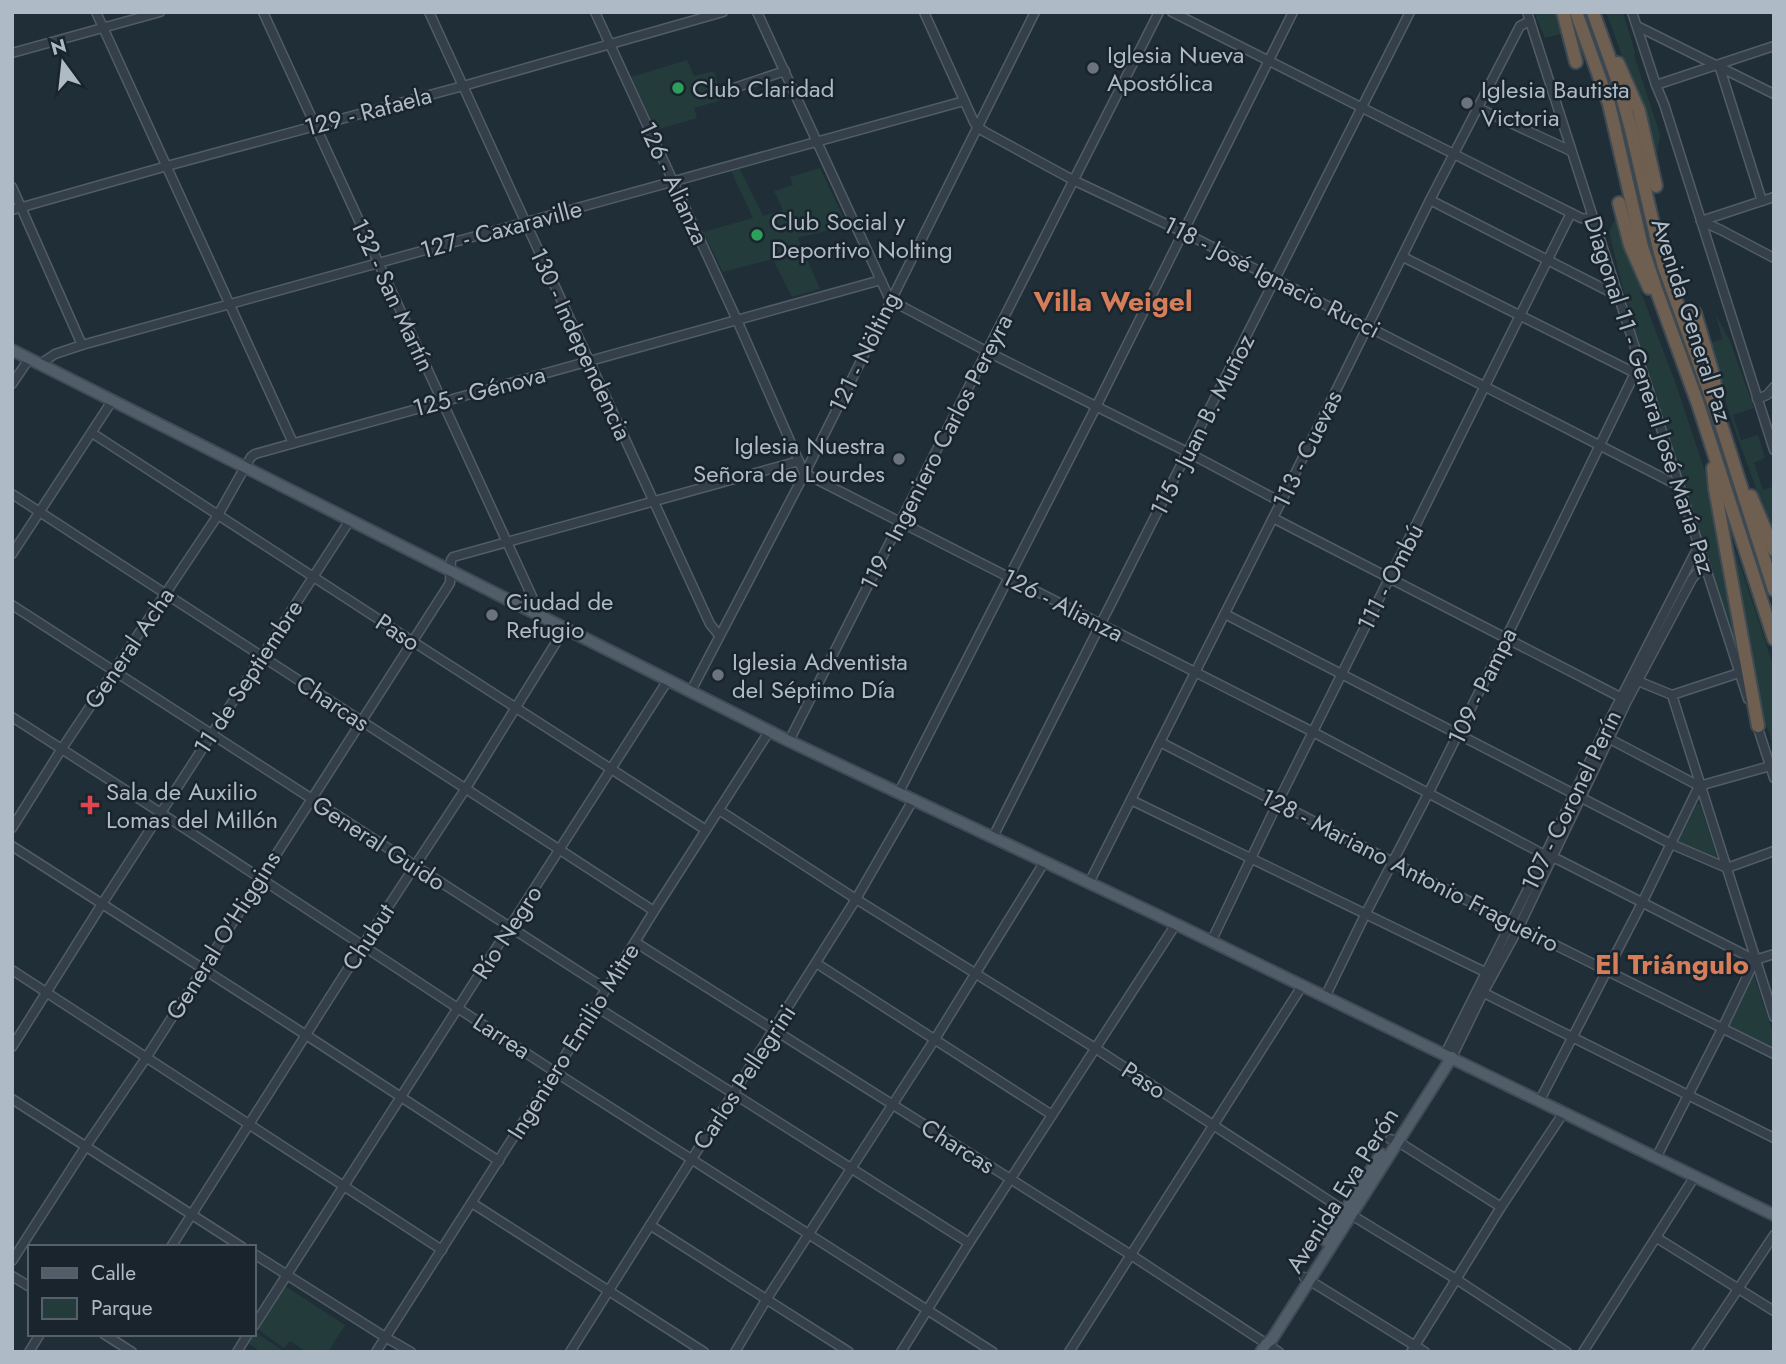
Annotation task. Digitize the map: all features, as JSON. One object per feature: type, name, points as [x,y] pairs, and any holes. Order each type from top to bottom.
[{"type":"highway","points":[[1563,12],[1576,62]]},
{"type":"highway","name":"Avenida General Paz","points":[[1576,12],[1609,104],[1642,247],[1774,639]]},
{"type":"highway","points":[[1593,12],[1639,111],[1656,186]]},
{"type":"highway","name":"Avenida General Paz","points":[[1593,12],[1618,82],[1664,267],[1724,436],[1774,590]]},
{"type":"highway","points":[[1619,203],[1636,262],[1675,342]]},
{"type":"highway","points":[[1695,313],[1713,374],[1724,436],[1774,550]]},
{"type":"highway","points":[[1710,443],[1715,489],[1758,726]]},
{"type":"main road","points":[[12,351],[789,741],[1176,924],[1774,1215]]},
{"type":"main road","name":"Avenida Eva Perón","points":[[1263,1348],[1268,1335],[1307,1279],[1448,1056]]},
{"type":"street","points":[[96,12],[293,443]]},
{"type":"street","points":[[12,53],[160,12]]},
{"type":"street","name":"132 - San Martín","points":[[262,12],[541,616]]},
{"type":"street","name":"130 - Independencia","points":[[429,12],[710,624],[719,635]]},
{"type":"street","name":"126 - Alianza","points":[[595,12],[737,320],[804,473],[1195,671],[1548,857],[1559,860],[1755,960]]},
{"type":"street","name":"129 - Rafaela","points":[[12,210],[723,12]]},
{"type":"street","points":[[757,12],[890,300],[1281,502]]},
{"type":"street","points":[[924,12],[977,127]]},
{"type":"street","name":"121 - Nölting","points":[[691,691],[804,473],[1035,12]]},
{"type":"street","name":"119 - Ingeniero Carlos Pereyra","points":[[789,741],[1159,12]]},
{"type":"street","points":[[1172,12],[1581,218],[1594,219]]},
{"type":"street","points":[[899,792],[1096,407],[1293,12]]},
{"type":"street","name":"115 - Juan B. Muñoz","points":[[993,837],[1410,12]]},
{"type":"street","name":"Avenida General Paz","points":[[1632,12],[1664,104],[1757,399],[1771,433],[1774,450]]},
{"type":"street","name":"113 - Cuevas","points":[[1089,883],[1430,201],[1520,26],[1529,17]]},
{"type":"street","name":"Diagonal 11 - General José María Paz","points":[[1529,17],[1618,296],[1639,372],[1772,765],[1774,778]]},
{"type":"street","points":[[1637,26],[1774,94]]},
{"type":"street","points":[[1656,85],[1774,46]]},
{"type":"street","points":[[1719,65],[1762,201]]},
{"type":"street","points":[[725,91],[785,71]]},
{"type":"street","name":"127 - Caxaraville","points":[[40,365],[55,354],[82,345],[964,101]]},
{"type":"street","points":[[1478,108],[1571,152]]},
{"type":"street","name":"118 - José Ignacio Rucci","points":[[977,127],[1073,180],[1183,232],[1679,486]]},
{"type":"street","points":[[12,187],[82,345]]},
{"type":"street","points":[[1701,221],[1774,197]]},
{"type":"street","points":[[1430,201],[1618,296]]},
{"type":"street","name":"111 - Ombú","points":[[1211,942],[1571,213]]},
{"type":"street","points":[[1701,221],[1774,257]]},
{"type":"street","points":[[1403,257],[1639,372]]},
{"type":"street","name":"125 - Génova","points":[[245,467],[255,454],[881,280]]},
{"type":"street","points":[[12,384],[29,359]]},
{"type":"street","name":"109 - Pampa","points":[[1325,997],[1639,372]]},
{"type":"street","points":[[1757,399],[1767,395],[1774,387]]},
{"type":"street","points":[[12,554],[112,401]]},
{"type":"street","name":"Paso","points":[[92,433],[706,830]]},
{"type":"street","points":[[451,570],[453,557],[799,461]]},
{"type":"street","name":"General Acha","points":[[12,828],[113,670],[218,515],[245,467]]},
{"type":"street","name":"Charcas","points":[[12,494],[654,911]]},
{"type":"street","points":[[1273,518],[1624,699]]},
{"type":"street","name":"11 de Septiembre","points":[[12,1047],[350,520]]},
{"type":"street","name":"107 - Coronel Perín","points":[[1448,1056],[1515,925],[1699,547]]},
{"type":"street","name":"107 - Coronel Perín","points":[[1634,679],[1692,579],[1706,569]]},
{"type":"street","name":"General O'Higgins","points":[[12,1261],[146,1058],[450,583],[451,570]]},
{"type":"street","name":"General Guido","points":[[12,605],[606,989]]},
{"type":"street","points":[[1225,614],[1671,844],[1727,868],[1774,851]]},
{"type":"street","name":"Chubut","points":[[172,1245],[466,788],[565,628]]},
{"type":"street","points":[[1634,679],[1672,695],[1739,673]]},
{"type":"street","name":"Río Negro","points":[[256,1323],[668,680]]},
{"type":"street","points":[[1672,695],[1774,1017]]},
{"type":"street","name":"Larrea","points":[[12,717],[555,1072],[993,1352]]},
{"type":"street","name":"Ingeniero Emilio Mitre","points":[[376,1352],[769,730]]},
{"type":"street","points":[[1605,737],[1699,786],[1772,765]]},
{"type":"street","name":"128 - Mariano Antonio Fragueiro","points":[[1160,742],[1607,972],[1774,1054]]},
{"type":"street","points":[[1540,1100],[1699,786]]},
{"type":"street","name":"Carlos Pellegrini","points":[[569,1352],[856,899],[913,800]]},
{"type":"street","points":[[1131,800],[1487,973]]},
{"type":"street","name":"Paso","points":[[719,810],[1567,1352]]},
{"type":"street","points":[[12,846],[499,1161]]},
{"type":"street","points":[[735,1352],[1045,862]]},
{"type":"street","points":[[901,1352],[1176,924]]},
{"type":"street","name":"107 - Coronel Perín","points":[[1480,991],[1487,973],[1515,925]]},
{"type":"street","name":"Charcas","points":[[635,942],[1131,1255],[1263,1348],[1279,1352]]},
{"type":"street","points":[[1656,1158],[1755,960],[1774,954]]},
{"type":"street","points":[[816,963],[1052,1115]]},
{"type":"street","points":[[12,970],[442,1250]]},
{"type":"street","points":[[1069,1352],[1302,986]]},
{"type":"street","points":[[1480,991],[1774,1138]]},
{"type":"street","points":[[595,1006],[969,1243]]},
{"type":"street","points":[[12,1099],[239,1245]]},
{"type":"street","points":[[1413,1349],[1455,1279],[1564,1112]]},
{"type":"street","points":[[1393,1140],[1501,1207]]},
{"type":"street","points":[[1583,1352],[1695,1176]]},
{"type":"street","points":[[471,1203],[704,1352]]},
{"type":"street","points":[[650,1225],[849,1352]]},
{"type":"street","points":[[1696,1352],[1774,1235]]},
{"type":"street","points":[[1657,1238],[1774,1311]]},
{"type":"street","points":[[256,1255],[411,1352]]},
{"type":"street","points":[[12,1276],[28,1286]]},
{"type":"street","points":[[1307,1279],[1413,1349],[1424,1352]]},
{"type":"street","points":[[29,1352],[39,1336]]},
{"type":"street","points":[[111,1336],[132,1352]]},
{"type":"street","points":[[237,1352],[247,1336]]},
{"type":"green space","points":[[1534,12],[1559,12],[1564,33],[1545,38]]},
{"type":"green space","points":[[1606,12],[1623,12],[1659,131],[1655,165],[1642,110]]},
{"type":"green space","name":"Club Claridad","points":[[687,60],[694,76],[714,71],[722,100],[694,108],[697,118],[656,130],[631,77]]},
{"type":"green space","name":"Club Social y Deportivo Nolting","points":[[820,168],[847,225],[798,238],[820,289],[792,297],[773,259],[723,272],[703,232],[753,218],[731,171],[740,169],[763,216],[783,210],[774,191],[793,185],[790,177]]},
{"type":"green space","points":[[1618,213],[1642,295],[1709,484],[1741,664],[1627,304],[1610,236]]},
{"type":"green space","points":[[1716,315],[1730,341],[1754,408],[1733,415],[1741,440],[1758,435],[1765,458],[1754,463],[1763,490],[1774,486],[1774,539],[1729,413],[1710,343],[1722,339]]},
{"type":"green space","points":[[1729,532],[1774,668],[1774,747],[1757,699]]},
{"type":"green space","points":[[1697,804],[1700,804],[1717,857],[1715,858],[1677,841]]},
{"type":"green space","points":[[1751,974],[1754,976],[1774,1036],[1774,1050],[1727,1028]]},
{"type":"green space","points":[[285,1286],[345,1325],[328,1352],[307,1352],[290,1341],[284,1348],[257,1329]]},
{"type":"green space","points":[[256,1333],[285,1352],[261,1352],[248,1343]]},
{"type":"place","name":"Iglesia Nueva Apostólica","points":[[1093,68]]},
{"type":"place","name":"Club Claridad","points":[[678,88]]},
{"type":"place","name":"Iglesia Bautista Victoria","points":[[1467,103]]},
{"type":"place","name":"Club Social y Deportivo Nolting","points":[[757,235]]},
{"type":"place","name":"Iglesia Nuestra Señora de Lourdes","points":[[899,459]]},
{"type":"place","name":"Ciudad de Refugio","points":[[492,615]]},
{"type":"place","name":"Iglesia Adventista del Séptimo Día","points":[[718,675]]},
{"type":"place","name":"Sala de Auxilio Lomas del Millón","points":[[90,805]]},
{"type":"district","name":"Villa Weigel","points":[[1113,301]]},
{"type":"district","name":"El Triángulo","points":[[1672,964]]}]
